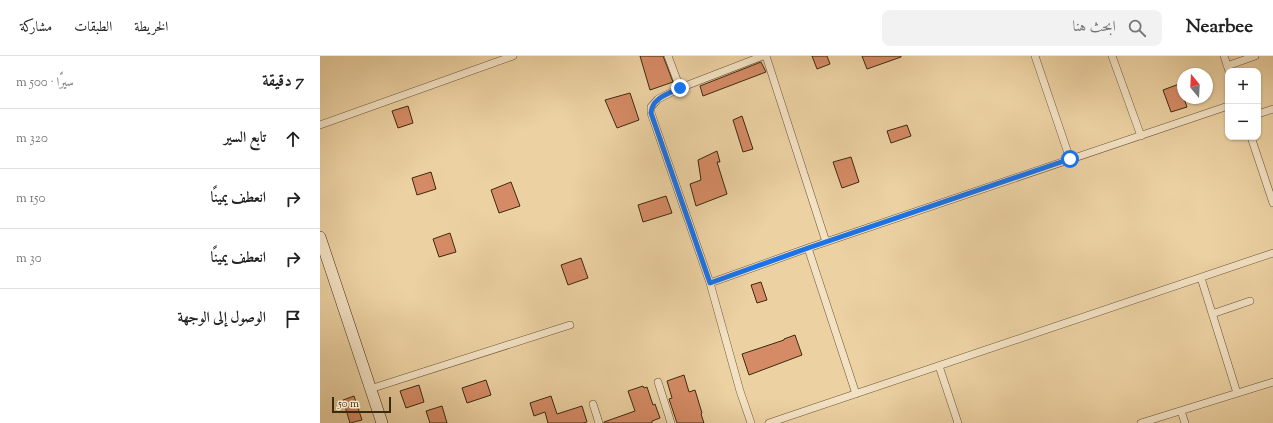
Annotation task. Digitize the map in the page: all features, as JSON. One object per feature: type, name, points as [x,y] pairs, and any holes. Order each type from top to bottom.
[{"type":"main road","points":[[320,237],[382,423]]},
{"type":"street","points":[[320,125],[514,56]]},
{"type":"street","points":[[668,56],[680,88]]},
{"type":"street","points":[[751,423],[740,391],[710,283],[651,113],[651,108],[658,99],[680,88],[765,56],[826,242]]},
{"type":"street","points":[[1035,56],[1070,159]]},
{"type":"street","points":[[1112,56],[1141,136]]},
{"type":"street","points":[[1224,56],[1228,68],[1255,56]]},
{"type":"street","points":[[710,283],[808,248],[1225,107]]},
{"type":"street","points":[[1261,113],[1273,109]]},
{"type":"street","points":[[1252,140],[1273,203]]},
{"type":"street","points":[[808,248],[856,394]]},
{"type":"street","points":[[769,423],[1273,254]]},
{"type":"street","points":[[1201,278],[1237,393]]},
{"type":"street","points":[[1212,314],[1250,301]]},
{"type":"street","points":[[370,389],[570,325]]},
{"type":"street","points":[[939,366],[958,423]]},
{"type":"street","points":[[658,382],[671,423]]},
{"type":"street","points":[[1141,423],[1273,382]]},
{"type":"street","points":[[593,404],[599,423]]},
{"type":"street","points":[[1181,411],[1185,423]]},
{"type":"building","points":[[640,56],[663,56],[673,82],[650,90]]},
{"type":"building","points":[[812,56],[827,56],[830,64],[817,69]]},
{"type":"building","points":[[862,56],[901,56],[901,57],[867,69]]},
{"type":"building","points":[[761,62],[766,72],[703,96],[700,86]]},
{"type":"building","points":[[1177,85],[1177,104],[1186,104],[1187,107],[1171,112],[1163,90]]},
{"type":"building","points":[[630,93],[639,120],[617,128],[605,100]]},
{"type":"building","points":[[408,106],[413,123],[398,128],[392,111]]},
{"type":"building","points":[[742,116],[753,149],[743,152],[733,120]]},
{"type":"building","points":[[907,125],[911,136],[891,143],[887,131]]},
{"type":"building","points":[[717,151],[720,162],[717,162],[727,194],[696,206],[690,184],[701,180],[698,160]]},
{"type":"building","points":[[851,157],[859,182],[842,188],[833,162]]},
{"type":"building","points":[[431,172],[436,189],[417,195],[412,178]]},
{"type":"building","points":[[511,182],[520,206],[499,213],[491,190]]},
{"type":"building","points":[[666,196],[672,213],[643,222],[638,205]]},
{"type":"building","points":[[450,233],[456,252],[439,257],[433,239]]},
{"type":"building","points":[[581,258],[588,278],[568,285],[561,265]]},
{"type":"building","points":[[761,282],[767,300],[757,303],[751,285]]},
{"type":"building","points":[[795,335],[802,355],[749,375],[742,354]]},
{"type":"building","points":[[684,375],[689,392],[695,390],[704,423],[677,423],[669,399],[672,398],[667,381]]},
{"type":"building","points":[[486,380],[491,395],[467,403],[462,388]]},
{"type":"building","points":[[419,385],[424,402],[406,408],[400,391]]},
{"type":"building","points":[[643,386],[644,388],[647,387],[653,405],[655,404],[660,418],[652,421],[652,423],[604,423],[635,411],[628,391]]},
{"type":"building","points":[[354,396],[362,420],[350,423],[343,400]]},
{"type":"building","points":[[551,396],[557,414],[582,406],[587,422],[548,423],[545,412],[534,416],[530,403]]},
{"type":"building","points":[[442,406],[447,423],[430,423],[426,411]]},
{"type":"route","points":[[680,88],[658,99],[651,108],[651,113],[710,283],[1070,159]]}]
